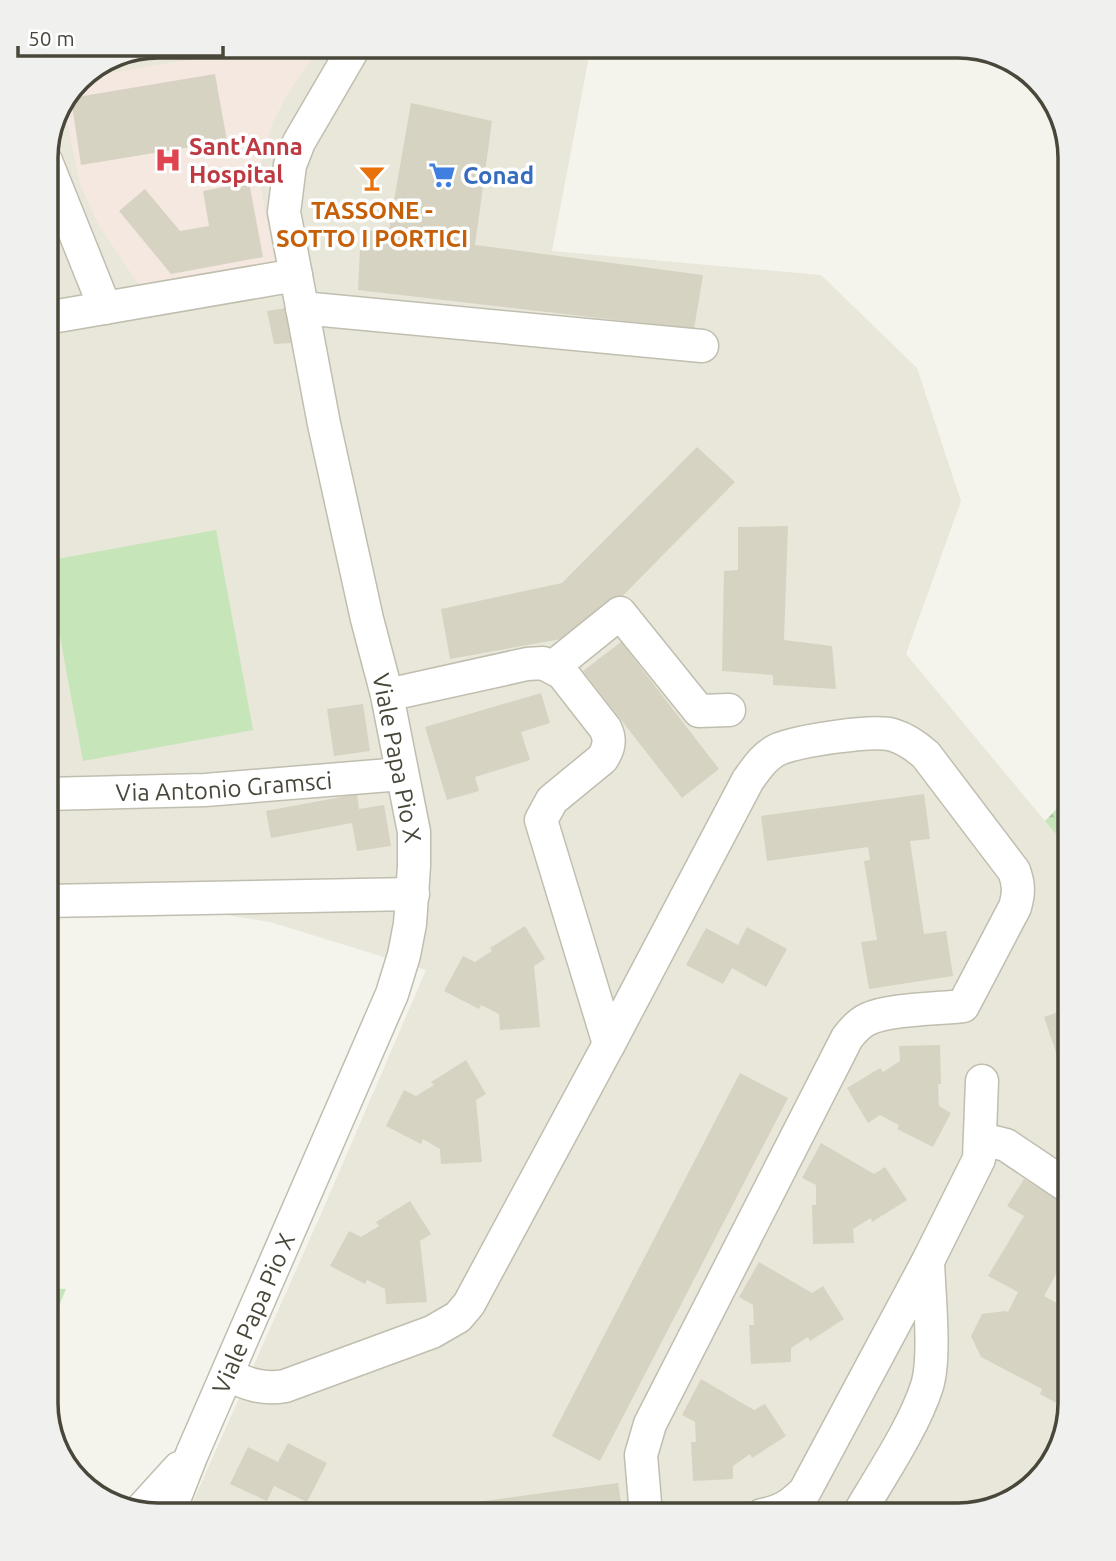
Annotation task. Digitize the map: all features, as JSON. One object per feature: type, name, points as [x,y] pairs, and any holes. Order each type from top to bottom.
[{"type":"street","name":"Viale Papa Pio X","points":[[192,1454],[391,994],[404,955],[413,894],[414,832],[387,695],[336,476],[284,212],[290,166],[304,131],[348,58]]},
{"type":"street","points":[[58,191],[105,308]]},
{"type":"street","points":[[58,316],[296,275]]},
{"type":"street","points":[[302,308],[702,346]]},
{"type":"street","points":[[553,667],[620,613],[699,711],[729,710]]},
{"type":"street","points":[[387,695],[527,664],[543,663],[562,673],[608,734],[607,752],[602,759],[552,800],[541,820],[609,1044]]},
{"type":"street","points":[[228,1375],[253,1386],[285,1386],[432,1332],[458,1317],[469,1304],[748,780],[760,763],[776,750],[796,744],[877,732],[894,736],[912,743],[926,755],[1014,871],[1019,894],[1015,907],[963,1006],[879,1015],[854,1028],[650,1424],[641,1455],[645,1503]]},
{"type":"street","name":"Via Antonio Gramsci","points":[[58,794],[205,790],[402,774]]},
{"type":"street","points":[[58,901],[413,894]]},
{"type":"street","points":[[794,1503],[804,1491],[974,1174],[981,1142],[982,1080]]},
{"type":"street","points":[[981,1142],[1006,1145],[1058,1180]]},
{"type":"street","points":[[865,1503],[928,1385],[931,1364],[928,1261]]},
{"type":"street","points":[[148,1502],[192,1454]]},
{"type":"street","points":[[174,1503],[192,1454]]},
{"type":"shaded area","name":"Sant'Anna Hospital","points":[[199,58],[312,58],[291,88],[272,124],[258,174],[275,262],[140,287],[98,224],[80,184],[66,118],[78,97],[104,74]]},
{"type":"shaded area","points":[[589,58],[552,251],[821,275],[917,368],[961,501],[906,654],[1058,837],[1058,1403],[1055,1429],[1038,1464],[1019,1483],[996,1496],[958,1503],[192,1503],[426,970],[270,922],[58,888],[58,151],[61,132],[78,97],[92,83],[108,71],[145,59]]},
{"type":"green space","points":[[216,530],[253,730],[83,761],[58,626],[58,559]]},
{"type":"green space","points":[[1058,807],[1058,837],[1045,821]]},
{"type":"green space","points":[[58,1289],[66,1289],[58,1308]]},
{"type":"building","points":[[215,74],[227,141],[81,165],[72,107],[78,97]]},
{"type":"building","points":[[411,103],[492,121],[475,245],[703,275],[694,329],[358,290],[361,229],[446,241],[389,229]]},
{"type":"building","points":[[249,182],[263,257],[171,274],[119,211],[145,189],[180,231],[209,226],[203,191]]},
{"type":"building","points":[[285,308],[292,343],[274,344],[267,311]]},
{"type":"building","points":[[697,447],[735,482],[584,635],[450,659],[441,609],[562,583]]},
{"type":"building","points":[[788,526],[784,640],[832,646],[836,689],[773,685],[773,675],[722,671],[724,571],[738,570],[738,527]]},
{"type":"building","points":[[621,642],[719,769],[682,798],[583,671]]},
{"type":"building","points":[[541,693],[550,723],[521,732],[530,760],[475,777],[479,791],[447,800],[425,727]]},
{"type":"building","points":[[363,704],[370,751],[334,756],[327,709]]},
{"type":"building","points":[[357,794],[359,809],[384,805],[391,846],[357,851],[352,823],[271,838],[266,811]]},
{"type":"building","points":[[924,794],[930,839],[910,841],[924,934],[946,931],[953,976],[869,989],[861,942],[877,940],[864,861],[870,860],[868,847],[767,861],[761,816]]},
{"type":"building","points":[[525,926],[545,959],[534,966],[540,1027],[500,1030],[499,1014],[481,1005],[479,1009],[444,991],[463,956],[475,962],[492,951],[490,948]]},
{"type":"building","points":[[747,927],[787,949],[766,987],[732,968],[723,984],[686,965],[706,928],[738,945]]},
{"type":"building","points":[[1058,1012],[1058,1058],[1044,1017]]},
{"type":"building","points":[[940,1045],[939,1106],[951,1113],[933,1147],[897,1129],[899,1125],[880,1115],[868,1123],[847,1088],[880,1068],[883,1072],[900,1061],[899,1046]]},
{"type":"building","points":[[466,1060],[486,1094],[476,1100],[482,1162],[441,1164],[440,1149],[423,1139],[421,1144],[386,1126],[404,1090],[416,1096],[434,1085],[431,1082]]},
{"type":"building","points":[[740,1073],[788,1098],[600,1461],[552,1436]]},
{"type":"building","points":[[821,1143],[874,1174],[885,1167],[907,1200],[872,1222],[871,1218],[853,1229],[854,1243],[813,1244],[812,1205],[816,1205],[816,1185],[802,1178]]},
{"type":"building","points":[[1024,1179],[1058,1200],[1058,1271],[1044,1296],[1058,1304],[1058,1404],[1040,1394],[1042,1389],[981,1357],[971,1336],[982,1314],[1008,1312],[1018,1292],[988,1276],[1024,1216],[1007,1206]]},
{"type":"building","points":[[410,1201],[431,1234],[420,1241],[427,1302],[386,1304],[385,1289],[367,1280],[365,1284],[330,1266],[349,1231],[361,1237],[379,1226],[376,1222]]},
{"type":"building","points":[[759,1262],[812,1293],[823,1286],[844,1319],[810,1341],[808,1337],[791,1348],[791,1362],[751,1364],[749,1325],[754,1325],[753,1305],[739,1297]]},
{"type":"building","points":[[701,1379],[754,1410],[765,1404],[786,1436],[752,1458],[750,1454],[733,1466],[733,1479],[693,1481],[691,1442],[696,1442],[695,1422],[682,1415]]},
{"type":"building","points":[[288,1443],[327,1463],[307,1502],[274,1486],[267,1501],[230,1484],[248,1447],[278,1462]]},
{"type":"building","points":[[618,1483],[621,1503],[469,1503]]},
{"type":"place","name":"Sant'Anna Hospital","points":[[168,160]]},
{"type":"place","name":"Conad","points":[[442,175]]},
{"type":"place","name":"TASSONE - SOTTO I PORTICI","points":[[372,178]]}]
